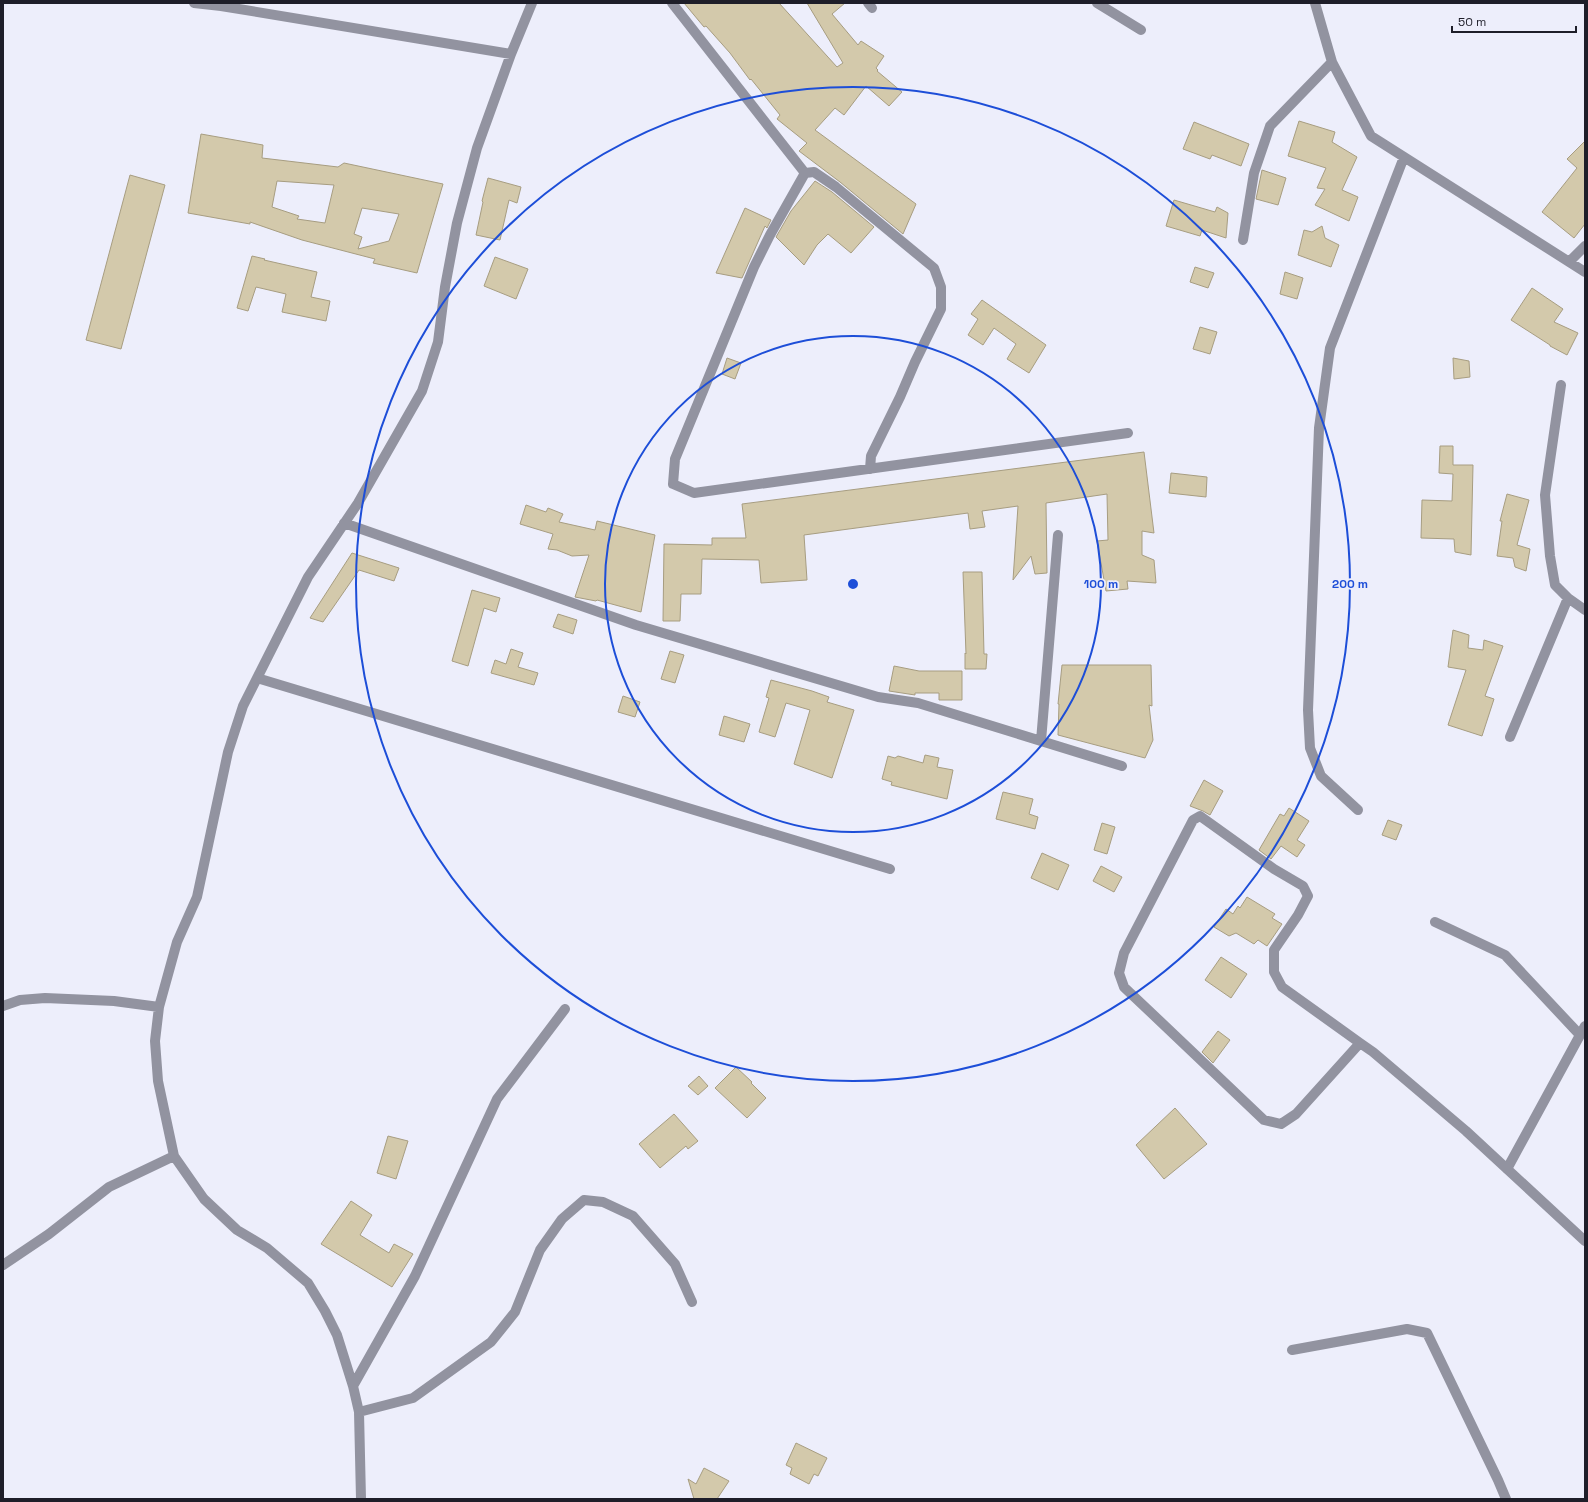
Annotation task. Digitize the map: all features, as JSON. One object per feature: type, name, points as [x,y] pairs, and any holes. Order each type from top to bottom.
[{"type":"street","points":[[194,3],[221,4],[511,54]]},
{"type":"street","points":[[361,1499],[359,1412],[353,1386],[337,1335],[325,1311],[308,1283],[267,1248],[237,1230],[204,1199],[174,1156],[158,1081],[155,1041],[159,1007],[177,942],[197,897],[228,752],[243,706],[308,577],[358,503],[422,391],[438,342],[445,287],[457,223],[477,148],[511,54],[532,3]]},
{"type":"street","points":[[672,3],[805,173]]},
{"type":"street","points":[[1097,3],[1141,30]]},
{"type":"street","points":[[1315,3],[1332,62],[1371,136],[1585,272]]},
{"type":"street","points":[[1243,240],[1254,173],[1270,126],[1332,62]]},
{"type":"street","points":[[1358,810],[1321,776],[1310,748],[1308,710],[1319,428],[1330,348],[1404,158]]},
{"type":"street","points":[[805,173],[814,172],[836,187],[934,268],[941,287],[941,310],[871,456],[870,469]]},
{"type":"street","points":[[805,173],[754,267],[675,460],[673,484],[694,493],[1128,433]]},
{"type":"street","points":[[1569,262],[1585,246]]},
{"type":"street","points":[[1562,385],[1545,494],[1550,556],[1555,585],[1568,598],[1585,610]]},
{"type":"street","points":[[344,523],[636,624],[878,696],[918,703],[1122,766]]},
{"type":"street","points":[[1040,741],[1058,535]]},
{"type":"street","points":[[1510,737],[1568,598]]},
{"type":"street","points":[[257,678],[890,869]]},
{"type":"street","points":[[1360,1043],[1296,1114],[1280,1124],[1264,1120],[1124,987],[1119,973],[1124,953],[1193,820],[1200,816],[1274,869],[1303,886],[1308,896],[1298,915],[1274,950],[1274,972],[1282,987],[1373,1052],[1466,1131],[1585,1241]]},
{"type":"street","points":[[1435,922],[1505,955],[1583,1031],[1507,1169]]},
{"type":"street","points":[[3,1006],[20,1000],[45,998],[114,1001],[159,1007]]},
{"type":"street","points":[[353,1386],[415,1276],[498,1099],[565,1009]]},
{"type":"street","points":[[3,1265],[49,1234],[109,1187],[174,1156]]},
{"type":"street","points":[[359,1412],[413,1398],[491,1342],[515,1312],[540,1250],[562,1219],[584,1200],[603,1202],[633,1216],[674,1264],[692,1302]]},
{"type":"street","points":[[1292,1350],[1407,1329],[1427,1333],[1506,1499]]},
{"type":"building","points":[[684,3],[779,3],[837,67],[843,63],[807,3],[845,3],[832,14],[858,45],[861,41],[884,56],[876,68],[878,70],[877,71],[902,92],[889,106],[866,86],[844,115],[835,108],[815,130],[916,204],[903,234],[840,182],[799,151],[807,143],[777,119],[780,115],[751,79],[750,80],[730,53],[706,26],[704,27]]},
{"type":"building","points":[[1299,121],[1335,132],[1332,142],[1357,157],[1342,190],[1358,197],[1349,221],[1315,205],[1325,189],[1317,188],[1326,168],[1288,156]]},
{"type":"building","points":[[1194,122],[1249,144],[1241,166],[1212,155],[1210,159],[1183,149]]},
{"type":"building","points":[[201,134],[263,145],[262,158],[338,167],[344,163],[443,184],[417,273],[373,263],[375,259],[302,240],[250,222],[250,224],[188,213]],"holes":[[[277,181],[334,185],[325,223],[297,219],[299,216],[272,207]],[[362,208],[399,214],[389,241],[358,249],[362,237],[354,234]]]},
{"type":"building","points":[[1585,141],[1585,224],[1574,238],[1542,212],[1577,168],[1567,159]]},
{"type":"building","points":[[1262,170],[1286,178],[1278,205],[1256,199]]},
{"type":"building","points":[[130,175],[165,185],[121,349],[86,340]]},
{"type":"building","points":[[488,178],[521,187],[517,203],[509,200],[500,240],[476,235]]},
{"type":"building","points":[[815,181],[832,192],[874,227],[851,253],[828,234],[817,245],[804,265],[776,237],[791,211]]},
{"type":"building","points":[[1174,200],[1215,212],[1217,207],[1228,213],[1226,238],[1202,230],[1200,236],[1166,226]]},
{"type":"building","points":[[745,208],[771,220],[767,228],[765,226],[742,278],[716,273]]},
{"type":"building","points":[[1322,226],[1325,238],[1339,245],[1331,267],[1298,255],[1304,230],[1312,232]]},
{"type":"building","points":[[252,256],[317,272],[311,297],[330,301],[326,321],[282,312],[286,294],[256,287],[248,311],[237,308]]},
{"type":"building","points":[[495,257],[528,269],[516,299],[484,286]]},
{"type":"building","points":[[1195,267],[1214,273],[1208,288],[1190,282]]},
{"type":"building","points":[[1285,272],[1303,278],[1297,299],[1280,294]]},
{"type":"building","points":[[1532,288],[1563,309],[1554,322],[1578,333],[1567,355],[1550,346],[1511,320]]},
{"type":"building","points":[[982,300],[1046,345],[1029,373],[1007,359],[1016,344],[994,328],[983,345],[968,335],[978,319],[971,314]]},
{"type":"building","points":[[1200,327],[1217,332],[1210,354],[1193,349]]},
{"type":"building","points":[[727,358],[741,363],[735,379],[722,374]]},
{"type":"building","points":[[1453,358],[1469,361],[1470,377],[1454,379]]},
{"type":"building","points":[[1440,446],[1453,446],[1453,465],[1473,465],[1471,555],[1455,552],[1454,539],[1421,538],[1422,500],[1452,501],[1453,474],[1439,473]]},
{"type":"building","points":[[1144,452],[1154,533],[1142,531],[1142,555],[1154,560],[1156,583],[1127,581],[1128,589],[1106,591],[1097,541],[1108,540],[1107,494],[1046,503],[1047,573],[1035,574],[1031,556],[1013,580],[1018,506],[982,511],[985,527],[970,529],[968,513],[804,535],[807,580],[761,583],[759,560],[702,559],[701,594],[681,594],[680,621],[663,621],[664,544],[712,545],[712,538],[746,538],[742,504]]},
{"type":"building","points":[[1171,473],[1207,477],[1206,497],[1169,493]]},
{"type":"building","points":[[1507,494],[1529,500],[1517,545],[1530,549],[1526,571],[1515,567],[1513,558],[1497,556],[1502,521],[1500,521]]},
{"type":"building","points":[[526,505],[546,512],[548,508],[563,514],[559,522],[595,530],[597,521],[655,535],[641,612],[597,600],[575,597],[589,555],[572,556],[557,550],[548,549],[553,534],[520,524]]},
{"type":"building","points":[[352,553],[399,568],[394,581],[359,570],[323,622],[310,618]]},
{"type":"building","points":[[963,572],[982,572],[984,654],[987,654],[986,669],[965,669],[965,653],[966,654]]},
{"type":"building","points":[[472,590],[500,598],[496,612],[484,608],[468,666],[452,661]]},
{"type":"building","points":[[558,614],[577,620],[573,634],[553,627]]},
{"type":"building","points":[[1453,630],[1469,635],[1468,648],[1483,650],[1484,640],[1503,646],[1485,696],[1494,699],[1482,736],[1448,725],[1466,670],[1448,667]]},
{"type":"building","points":[[511,649],[523,653],[518,667],[538,673],[534,685],[491,673],[495,660],[506,664]]},
{"type":"building","points":[[670,651],[684,655],[675,683],[661,679]]},
{"type":"building","points":[[1062,665],[1151,665],[1152,706],[1149,705],[1153,740],[1145,758],[1058,735],[1058,704]]},
{"type":"building","points":[[894,666],[919,671],[962,671],[962,700],[939,700],[939,693],[915,693],[915,695],[889,691]]},
{"type":"building","points":[[771,680],[829,697],[827,702],[854,710],[832,778],[794,764],[810,710],[786,703],[775,737],[759,732],[769,698],[766,697]]},
{"type":"building","points":[[623,696],[640,702],[635,717],[618,712]]},
{"type":"building","points":[[724,716],[750,724],[744,742],[719,735]]},
{"type":"building","points":[[925,755],[939,758],[937,767],[953,770],[947,799],[891,785],[892,782],[882,779],[888,756],[895,758],[898,756],[923,763]]},
{"type":"building","points":[[1204,780],[1223,791],[1210,815],[1190,806]]},
{"type":"building","points":[[1003,792],[1033,799],[1029,814],[1038,817],[1035,829],[996,819]]},
{"type":"building","points":[[1289,808],[1309,821],[1297,840],[1305,845],[1297,857],[1281,846],[1271,859],[1259,850],[1280,814],[1284,816]]},
{"type":"building","points":[[1388,820],[1402,825],[1396,840],[1382,835]]},
{"type":"building","points":[[1102,823],[1115,827],[1107,854],[1094,850]]},
{"type":"building","points":[[1042,853],[1069,865],[1058,890],[1031,878]]},
{"type":"building","points":[[1101,866],[1122,877],[1114,892],[1093,881]]},
{"type":"building","points":[[1247,897],[1275,914],[1272,918],[1282,924],[1267,946],[1258,940],[1254,944],[1236,933],[1229,936],[1214,927],[1226,909],[1233,914],[1238,906],[1240,908]]},
{"type":"building","points":[[1221,957],[1247,974],[1231,998],[1205,980]]},
{"type":"building","points":[[1218,1031],[1230,1040],[1213,1063],[1202,1052]]},
{"type":"building","points":[[736,1067],[766,1098],[747,1118],[715,1088]]},
{"type":"building","points":[[699,1076],[708,1086],[698,1095],[688,1086]]},
{"type":"building","points":[[1175,1108],[1207,1144],[1164,1179],[1136,1145]]},
{"type":"building","points":[[674,1114],[698,1141],[688,1149],[686,1146],[660,1168],[639,1144]]},
{"type":"building","points":[[388,1136],[408,1141],[396,1179],[377,1173]]},
{"type":"building","points":[[351,1201],[372,1215],[360,1235],[389,1253],[394,1244],[413,1254],[392,1287],[321,1244]]},
{"type":"building","points":[[796,1443],[827,1458],[818,1476],[814,1474],[809,1484],[790,1474],[792,1468],[786,1465]]},
{"type":"building","points":[[704,1468],[729,1481],[717,1499],[694,1499],[688,1479],[696,1484]]}]
